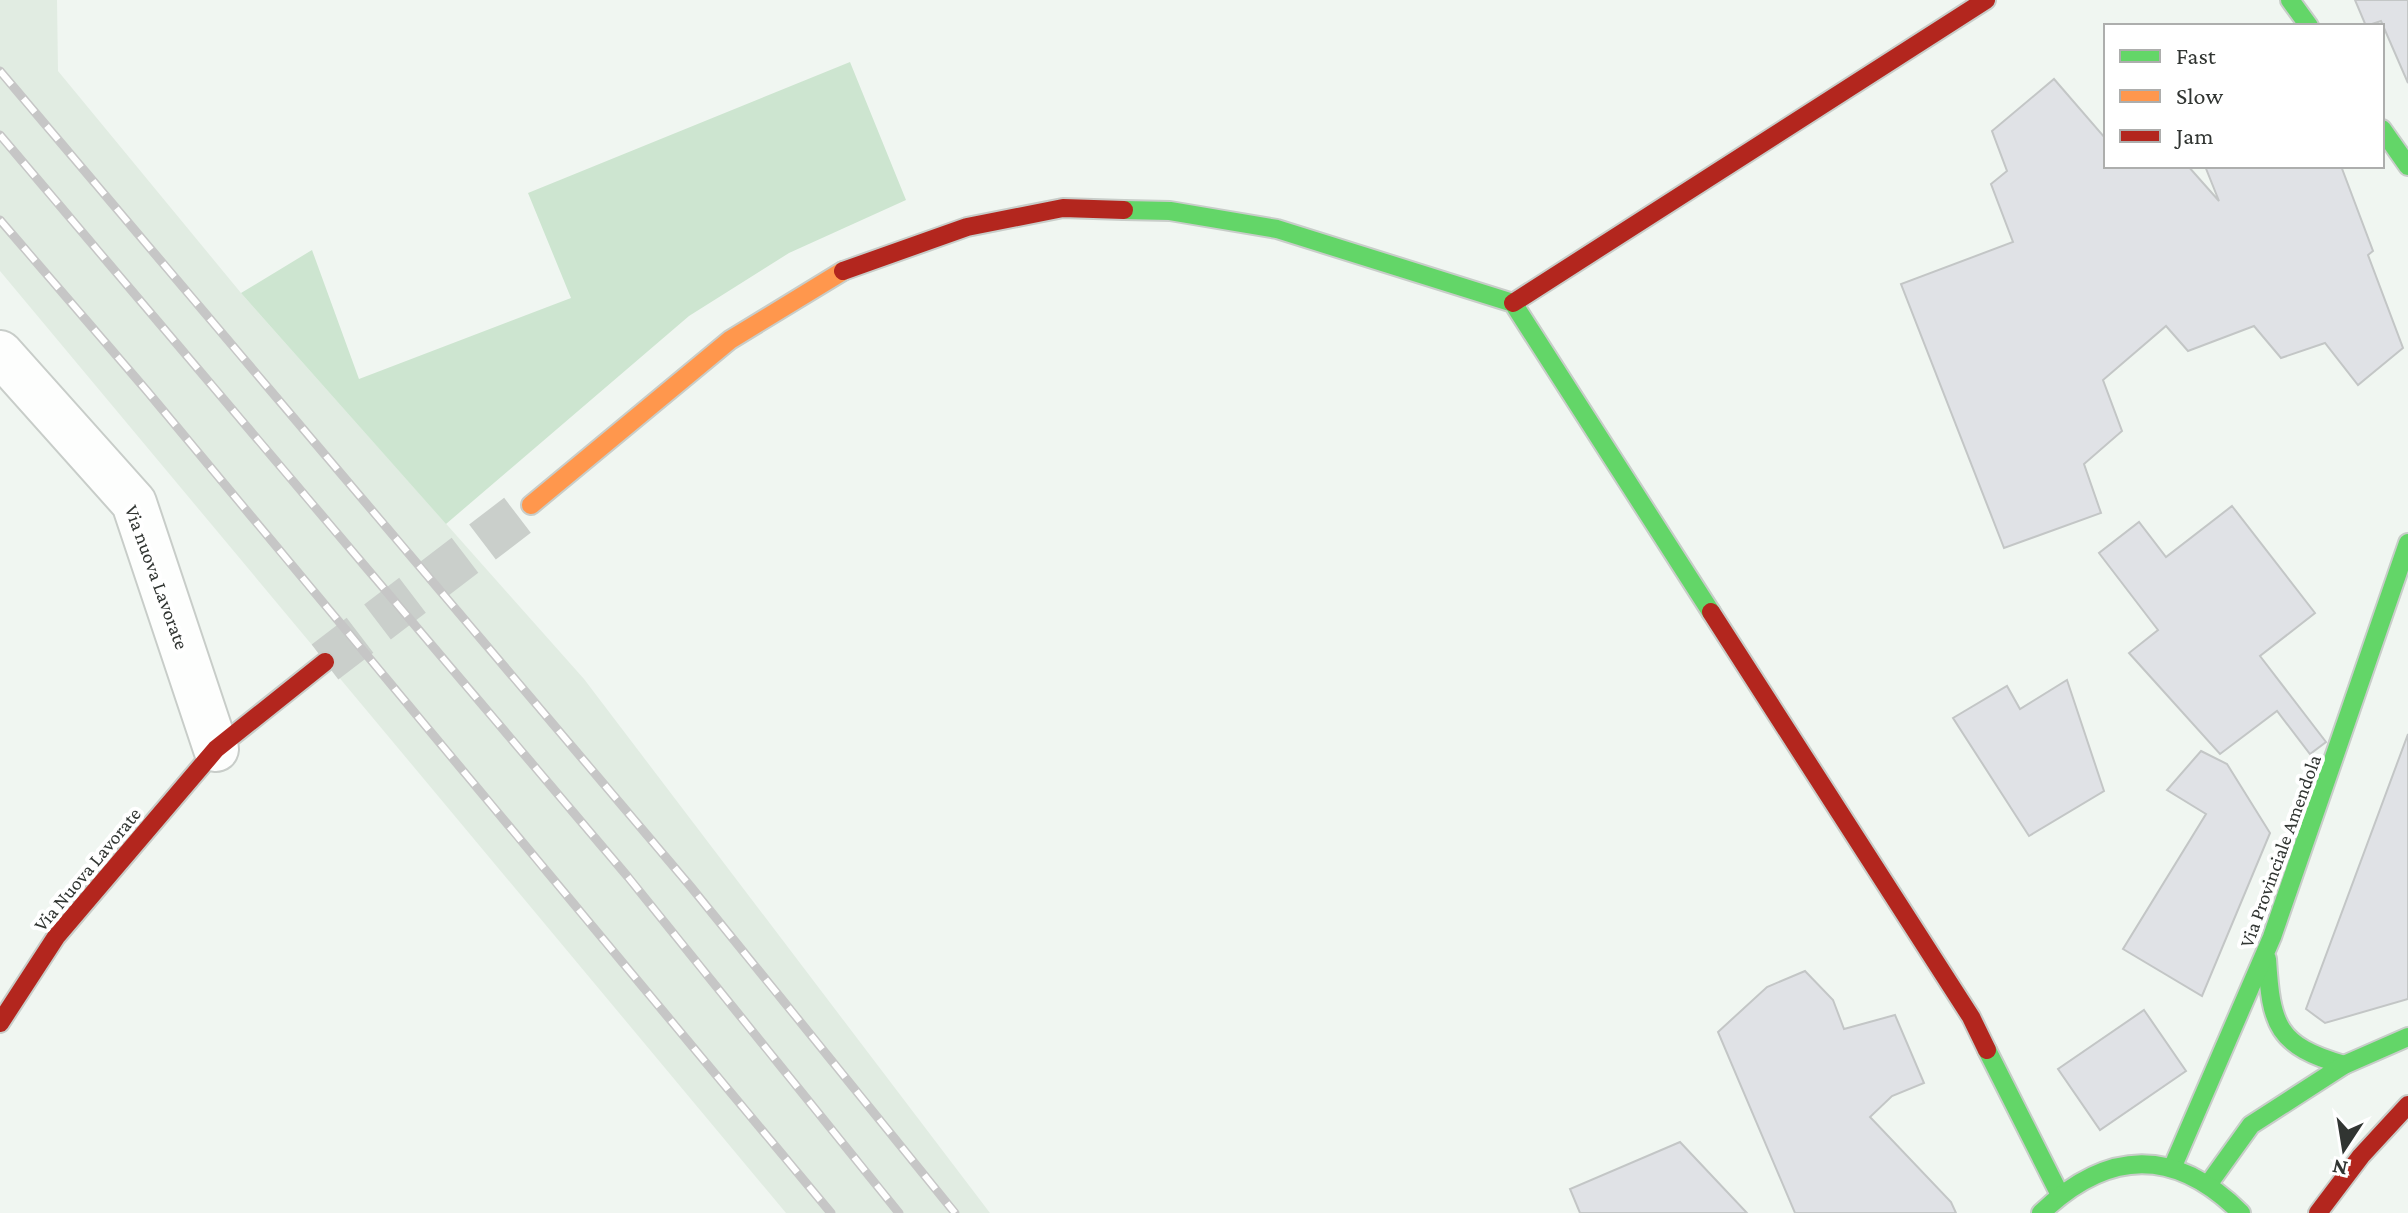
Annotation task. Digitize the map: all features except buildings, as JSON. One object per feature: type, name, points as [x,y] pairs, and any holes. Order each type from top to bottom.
[{"type":"main road","points":[[1513,303],[1986,0]]},
{"type":"main road","points":[[2290,0],[2308,24]]},
{"type":"main road","points":[[2384,132],[2408,166]]},
{"type":"main road","points":[[531,505],[743,331],[851,266],[981,224],[1063,208],[1170,211],[1277,229],[1513,303],[1971,1017],[2059,1193]]},
{"type":"main road","name":"Via Provinciale Amendola","points":[[2173,1166],[2222,1066],[2318,817],[2408,543]]},
{"type":"main road","name":"Via Nuova Lavorate","points":[[0,1023],[56,937],[216,749],[325,662]]},
{"type":"main road","points":[[2267,951],[2270,1013],[2287,1039],[2309,1057],[2344,1065]]},
{"type":"main road","points":[[2210,1182],[2251,1125],[2344,1065],[2408,1037]]},
{"type":"main road","points":[[2318,1213],[2361,1156],[2408,1105]]},
{"type":"main road","points":[[2041,1213],[2059,1193],[2093,1171],[2132,1163],[2173,1166],[2210,1182],[2241,1213]]},
{"type":"street","name":"Via nuova Lavorate","points":[[0,353],[134,503],[216,749]]},
{"type":"shaded area","points":[[0,0],[57,0],[58,71],[241,293],[584,679],[990,1213],[786,1213],[0,271]]},
{"type":"green space","points":[[850,62],[906,200],[789,253],[689,316],[446,524],[241,293],[312,250],[359,379],[571,298],[528,193]]},
{"type":"tunnel","points":[[325,662],[531,505]]},
{"type":"railway","points":[[0,71],[691,887],[955,1213]]},
{"type":"railway","points":[[0,135],[628,877],[899,1213]]},
{"type":"railway","points":[[0,220],[147,391],[831,1213]]},
{"type":"traffic: fast","points":[[2290,0],[2308,24]]},
{"type":"traffic: fast","points":[[2384,132],[2408,166]]},
{"type":"traffic: fast","points":[[1124,210],[1170,211],[1277,229],[1513,303],[1711,612]]},
{"type":"traffic: fast","points":[[2173,1166],[2272,937],[2408,543]]},
{"type":"traffic: fast","points":[[2267,959],[2271,1001],[2282,1030],[2304,1050],[2344,1065]]},
{"type":"traffic: fast","points":[[2210,1182],[2251,1125],[2344,1065],[2408,1037]]},
{"type":"traffic: fast","points":[[1987,1050],[2059,1193]]},
{"type":"traffic: fast","points":[[2041,1213],[2066,1192],[2091,1177],[2116,1167],[2141,1164],[2166,1167],[2191,1176],[2216,1191],[2241,1213]]},
{"type":"traffic: slow","points":[[531,505],[730,340],[843,271]]},
{"type":"traffic: jam","points":[[1513,303],[1986,0]]},
{"type":"traffic: jam","points":[[843,271],[967,227],[1063,208],[1124,210]]},
{"type":"traffic: jam","points":[[1711,612],[1971,1017],[1987,1050]]},
{"type":"traffic: jam","points":[[0,1023],[56,937],[216,749],[325,662]]},
{"type":"traffic: jam","points":[[2318,1213],[2361,1156],[2408,1105]]}]
